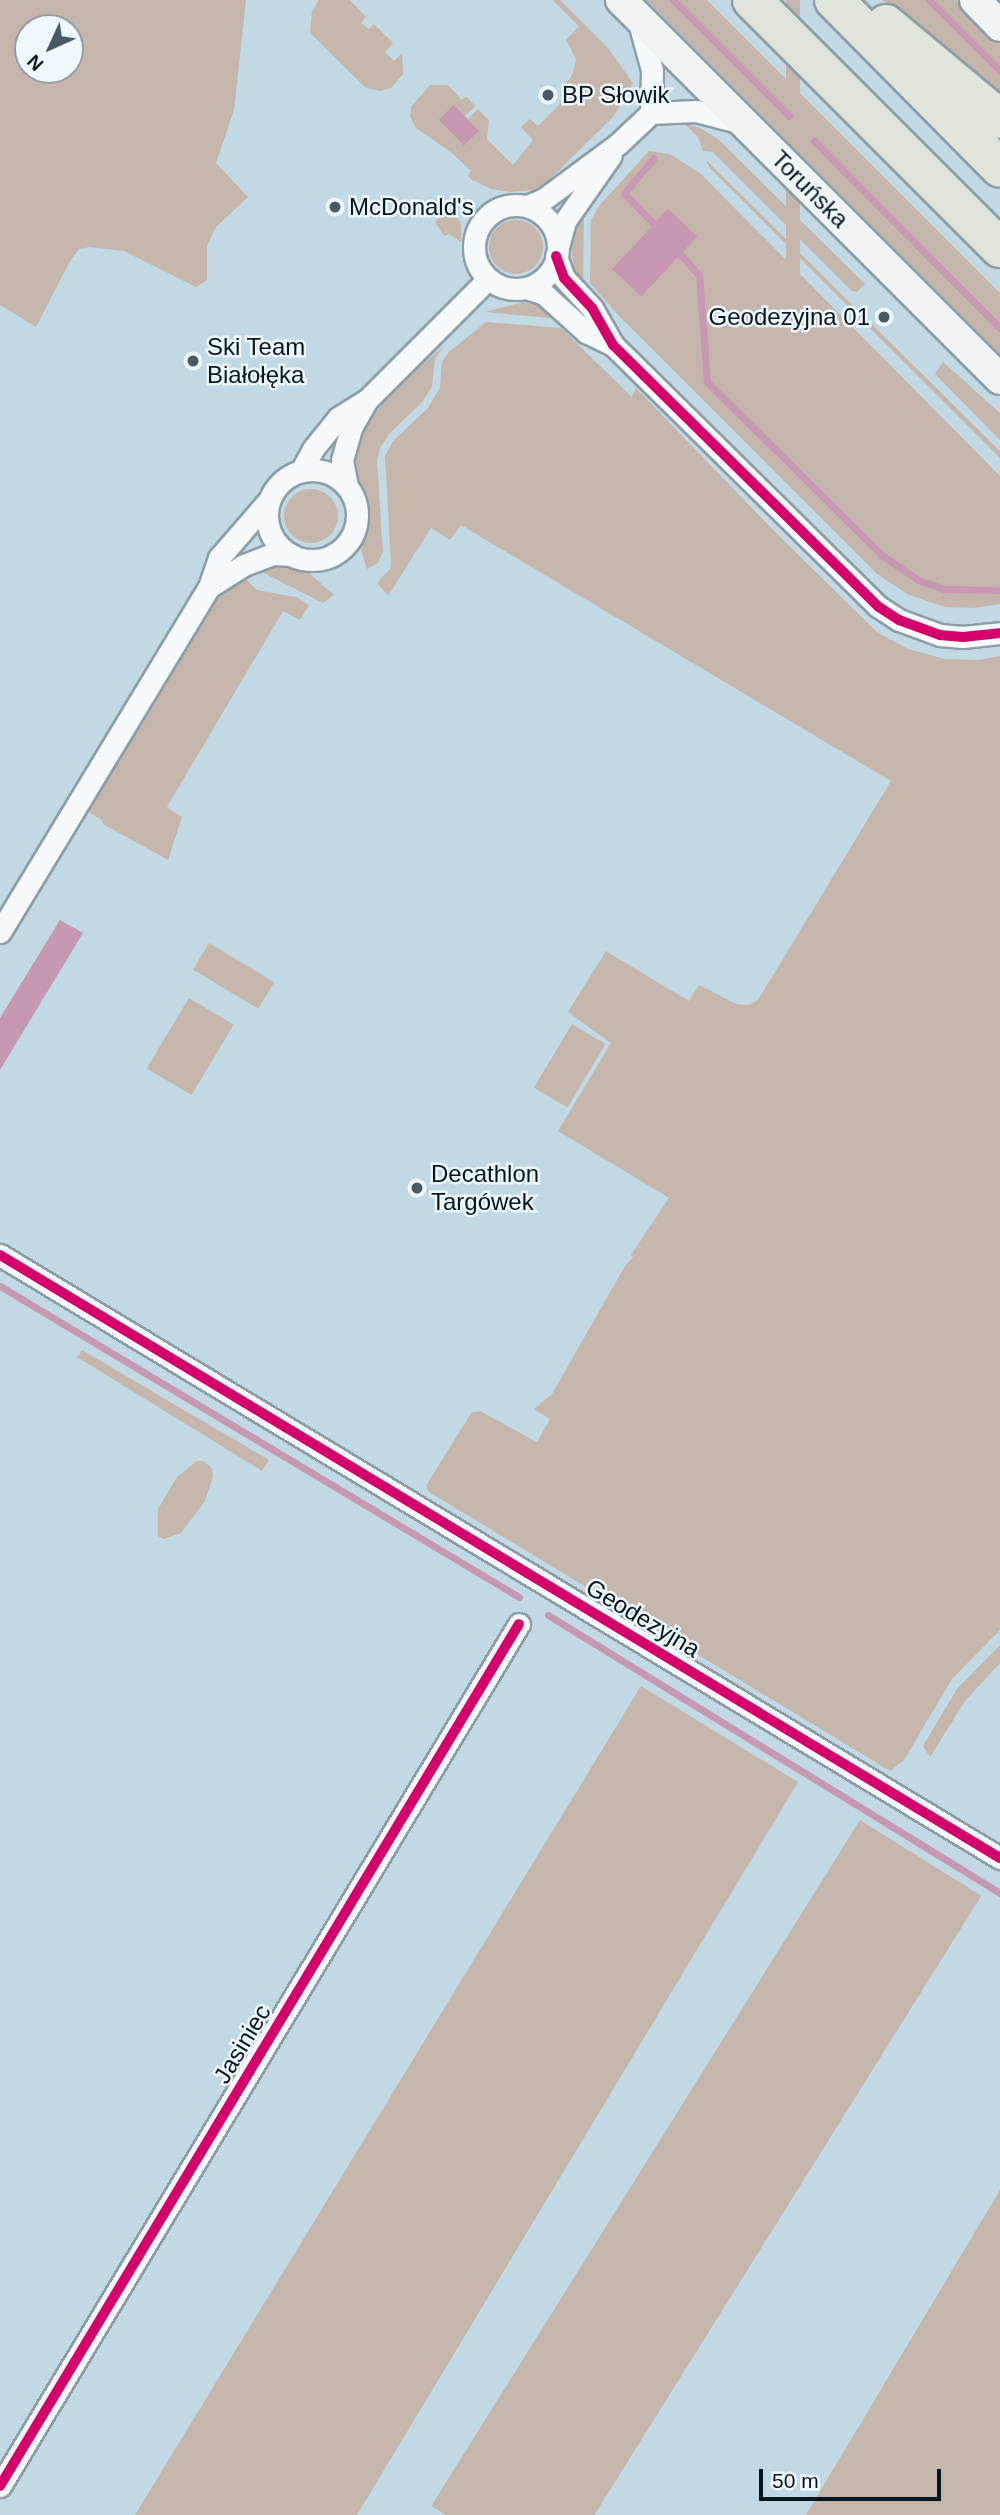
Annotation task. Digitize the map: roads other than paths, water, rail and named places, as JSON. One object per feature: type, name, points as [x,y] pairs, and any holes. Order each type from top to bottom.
[{"type":"highway","points":[[752,0],[1000,248]]},
{"type":"highway","points":[[834,0],[1000,168]]},
{"type":"highway","points":[[855,0],[937,64],[1000,119]]},
{"type":"main road","points":[[975,0],[1000,26]]},
{"type":"main road","name":"Toruńska","points":[[629,8],[1000,379]]},
{"type":"street","points":[[629,8],[652,69],[651,113]]},
{"type":"street","points":[[613,345],[586,332],[544,294],[526,288],[513,289],[488,279],[474,254],[478,227],[499,208],[527,206],[544,199],[618,144],[651,113],[696,111],[744,123]]},
{"type":"street","points":[[526,288],[549,273],[565,221],[618,144]]},
{"type":"street","points":[[527,206],[550,222],[564,278],[592,308],[613,345],[859,590],[899,620],[940,635],[963,637],[1000,633]]},
{"type":"street","points":[[301,471],[313,449],[338,418],[367,400],[488,279]]},
{"type":"street","points":[[209,587],[244,565],[273,554],[313,560],[325,558],[346,544],[354,531],[357,515],[342,460],[352,426],[367,400]]},
{"type":"street","points":[[0,932],[209,587],[219,558],[281,482],[301,471],[326,472],[347,486]]},
{"type":"street","points":[[269,500],[268,526],[273,538],[292,555]]},
{"type":"street","name":"Geodezyjna","points":[[0,1255],[1000,1858]]},
{"type":"street","name":"Jasiniec","points":[[0,2486],[519,1624]]},
{"type":"waterway","points":[[673,0],[789,116]]},
{"type":"waterway","points":[[929,0],[1000,71]]},
{"type":"waterway","points":[[814,141],[1000,328]]},
{"type":"waterway","points":[[654,158],[624,193],[654,224]]},
{"type":"waterway","points":[[680,254],[699,275],[707,382],[883,556],[918,580],[944,589],[1000,590]]},
{"type":"waterway","points":[[0,1286],[519,1597]]},
{"type":"waterway","points":[[548,1615],[1000,1893]]},
{"type":"place","name":"BP Słowik","points":[[548,95]]},
{"type":"place","name":"McDonald's","points":[[335,207]]},
{"type":"place","name":"Geodezyjna 01","points":[[884,317]]},
{"type":"place","name":"Ski Team Białołęka","points":[[193,361]]},
{"type":"place","name":"Decathlon Targówek","points":[[417,1188]]}]
